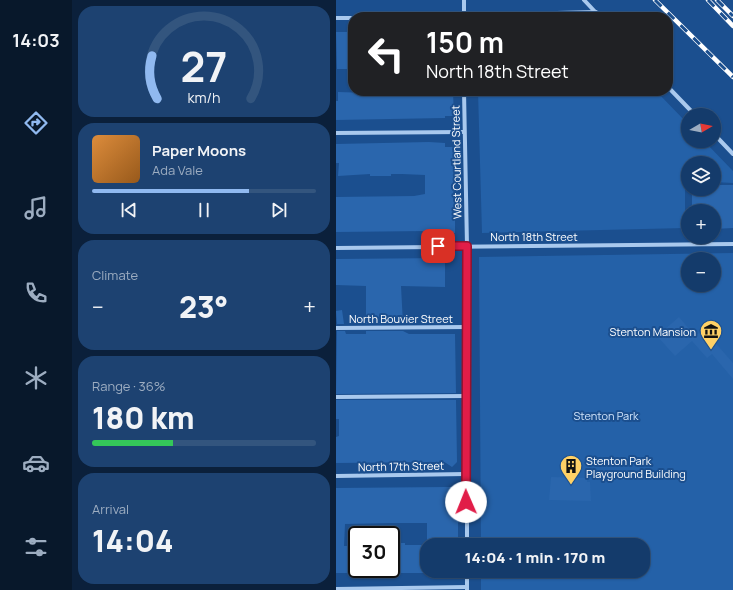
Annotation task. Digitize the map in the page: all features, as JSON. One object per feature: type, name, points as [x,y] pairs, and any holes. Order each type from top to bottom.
[{"type":"street","points":[[464,0],[464,12]]},
{"type":"street","points":[[584,0],[596,12]]},
{"type":"street","points":[[336,18],[348,18]]},
{"type":"street","points":[[673,92],[688,108]]},
{"type":"street","name":"West Courtland Street","points":[[464,96],[463,132],[467,246],[467,538]]},
{"type":"street","points":[[336,134],[463,132]]},
{"type":"street","points":[[721,141],[733,154]]},
{"type":"street","name":"North 18th Street","points":[[336,248],[733,244]]},
{"type":"street","name":"North Bouvier Street","points":[[336,328],[467,327]]},
{"type":"street","points":[[336,397],[466,396]]},
{"type":"street","name":"North 17th Street","points":[[336,476],[466,474]]},
{"type":"street","points":[[336,589],[467,589],[467,578]]},
{"type":"green space","points":[[478,96],[661,96],[681,117],[681,148],[711,148],[718,156],[681,156],[681,196],[685,196],[685,204],[681,204],[681,228],[482,233]]},
{"type":"green space","points":[[721,159],[733,171],[733,183],[721,182]]},
{"type":"green space","name":"Stenton Park","points":[[721,253],[733,253],[733,590],[481,590],[481,578],[650,578],[650,538],[481,538],[479,257],[681,254],[681,292],[721,292]]},
{"type":"building","points":[[336,32],[348,32],[348,69],[337,69]]},
{"type":"building","points":[[338,92],[348,92],[348,96],[453,96],[454,116],[445,116],[445,118],[336,120],[336,101],[338,101]]},
{"type":"building","points":[[445,143],[445,147],[455,147],[455,233],[427,234],[427,231],[336,232],[336,197],[414,196],[425,194],[425,175],[391,174],[391,176],[370,176],[370,174],[338,176],[339,163],[336,163],[336,144]]},
{"type":"building","points":[[721,185],[733,185],[733,228],[721,229],[721,204],[692,204],[692,196],[721,196]]},
{"type":"building","points":[[445,258],[445,287],[401,286],[403,324],[366,324],[366,286],[336,285],[336,259]]},
{"type":"building","points":[[342,310],[344,324],[337,324],[336,311]]},
{"type":"building","name":"Stenton Mansion","points":[[679,317],[695,336],[703,330],[733,363],[733,379],[712,354],[707,358],[692,341],[675,356],[657,336]]},
{"type":"building","points":[[337,331],[345,331],[346,334],[366,334],[366,331],[403,331],[409,334],[455,334],[456,393],[336,394]]},
{"type":"building","points":[[336,400],[456,400],[457,462],[452,467],[446,463],[438,462],[336,463],[336,437],[339,436],[339,419],[336,419]]},
{"type":"building","name":"Stenton Park Playground Building","points":[[551,477],[587,478],[587,482],[590,482],[591,501],[549,500]]},
{"type":"building","points":[[457,487],[458,497],[460,500],[458,504],[458,538],[427,538],[427,523],[345,524],[344,546],[348,546],[348,573],[336,573],[336,488]]},
{"type":"building","points":[[400,543],[405,543],[405,545],[420,545],[420,573],[400,573]]},
{"type":"railway","points":[[655,0],[667,12]]},
{"type":"railway","points":[[708,0],[733,26]]},
{"type":"railway","points":[[717,0],[733,16]]},
{"type":"railway","points":[[673,18],[733,77]]},
{"type":"place","name":"Stenton Mansion","points":[[711,350]]},
{"type":"place","name":"Stenton Park Playground Building","points":[[571,486]]},
{"type":"route","points":[[438,246],[467,246],[466,502]]}]
